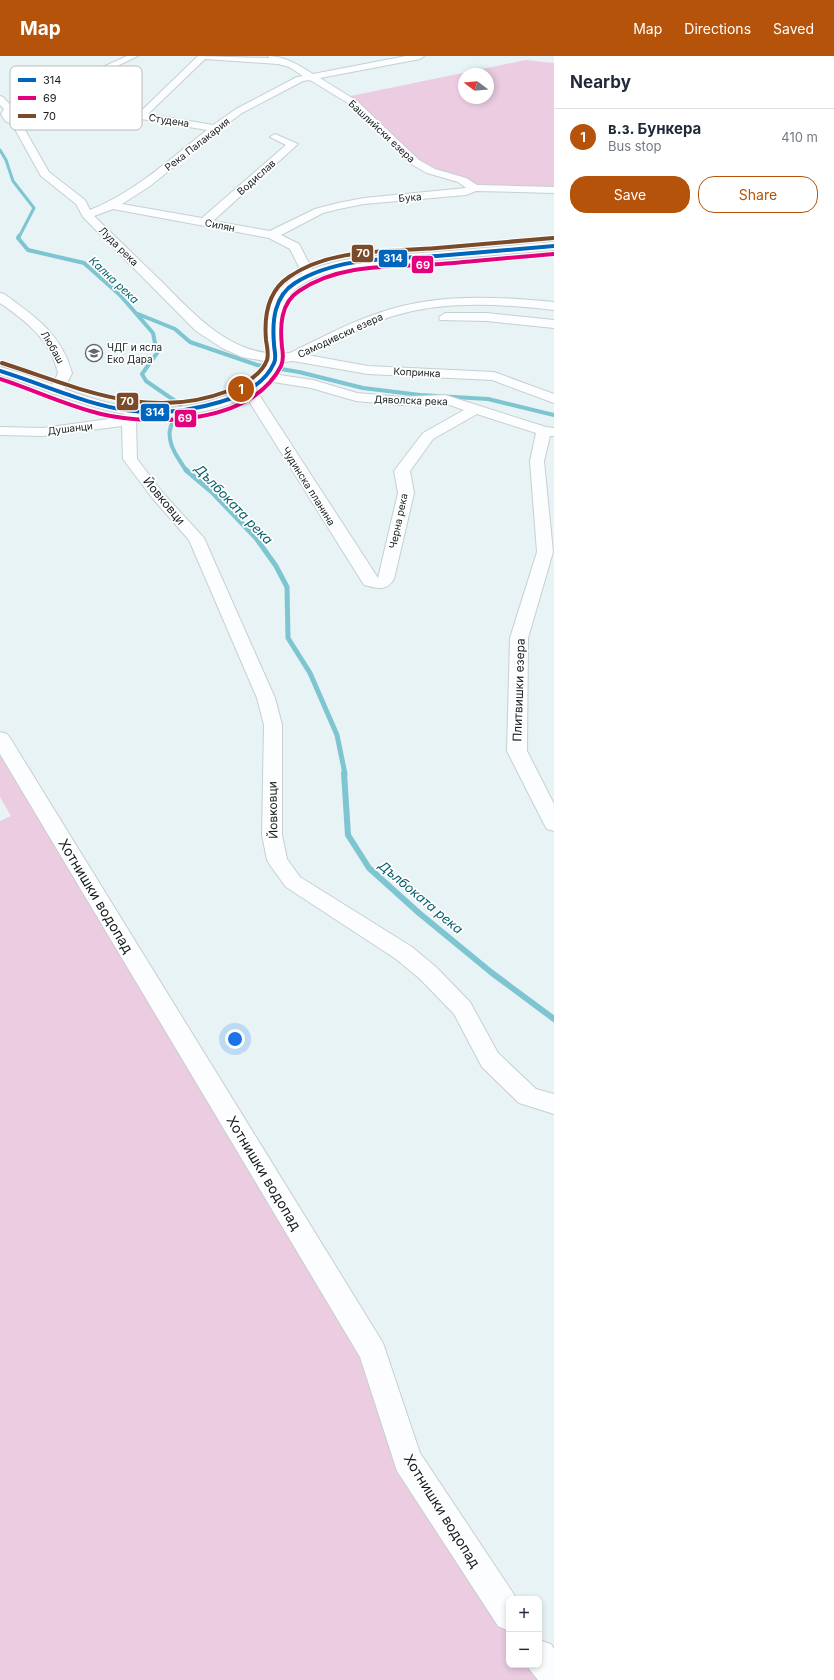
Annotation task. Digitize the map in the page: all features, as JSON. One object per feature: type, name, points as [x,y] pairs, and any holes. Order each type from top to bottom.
[{"type":"street","points":[[111,66],[134,56]]},
{"type":"street","points":[[142,115],[202,56]]},
{"type":"street","name":"Башлийски езера","points":[[202,56],[275,58],[292,65],[354,103],[415,162],[431,171],[462,180],[474,188]]},
{"type":"street","name":"Река Палакария","points":[[87,215],[112,205],[146,184],[215,128],[239,111],[300,79],[420,56]]},
{"type":"street","name":"Луда река","points":[[0,99],[9,109],[6,114],[8,119],[10,120]]},
{"type":"street","name":"Студена","points":[[142,116],[215,128]]},
{"type":"street","name":"Луда река","points":[[20,130],[45,174],[81,202],[87,215],[201,328],[247,354],[276,359]]},
{"type":"street","name":"Водислав","points":[[206,222],[292,144],[275,137]]},
{"type":"street","name":"Бука","points":[[272,235],[319,211],[364,201],[466,192],[474,188],[554,190]]},
{"type":"street","name":"Силян","points":[[112,205],[272,235],[295,247],[309,275]]},
{"type":"street","points":[[0,371],[131,417],[217,404],[237,398],[266,377],[276,359],[272,327],[274,309],[280,295],[293,284],[309,275],[326,269],[364,262],[554,246]]},
{"type":"street","name":"Любаш","points":[[0,297],[40,326],[49,337],[65,374],[57,391]]},
{"type":"street","name":"Самодивски езера","points":[[293,357],[368,321],[410,308],[483,302],[554,306]]},
{"type":"street","points":[[410,308],[425,316],[487,317],[554,324]]},
{"type":"street","name":"Копринка","points":[[276,359],[293,357],[368,370],[494,376],[554,399]]},
{"type":"street","name":"Дяволска река","points":[[266,377],[313,384],[356,397],[400,401],[445,399],[549,432]]},
{"type":"street","name":"Чудинска планина","points":[[249,390],[370,581]]},
{"type":"street","name":"Черна река","points":[[370,581],[381,584],[386,578],[406,493],[402,471],[428,436],[476,408]]},
{"type":"street","name":"Душанци","points":[[0,431],[43,432],[131,417]]},
{"type":"street","name":"Йовковци","points":[[131,417],[130,459],[158,496],[196,538],[266,698],[273,725],[272,835],[277,860],[293,882],[404,954],[428,973],[462,1008],[490,1060],[528,1096],[554,1104]]},
{"type":"street","name":"Плитвишки езера","points":[[549,432],[537,461],[545,552],[519,638],[517,751],[554,824]]},
{"type":"street","name":"Хотнишки водопад","points":[[0,738],[373,1352],[408,1461],[506,1610]]},
{"type":"street","points":[[542,1660],[554,1674]]},
{"type":"shaded area","points":[[526,60],[554,63],[554,190],[474,188],[431,171],[346,97],[458,74],[458,104],[494,104],[494,68],[487,68]]},
{"type":"shaded area","points":[[0,738],[373,1352],[408,1461],[506,1610],[506,1668],[542,1668],[554,1680],[0,1680],[0,821],[11,816],[0,797]]},
{"type":"waterway","name":"Кална река","points":[[0,150],[6,160],[13,181],[34,208],[19,237]]},
{"type":"waterway","name":"Дълбоката река","points":[[19,236],[18,238],[28,250],[84,263],[120,295],[153,333],[157,353],[142,374],[146,381],[181,405],[171,425],[170,437],[174,450],[187,471]]},
{"type":"waterway","points":[[138,314],[175,329],[190,342],[257,365],[299,372],[363,388],[420,395],[488,399],[554,415]]},
{"type":"waterway","name":"Дълбоката река","points":[[187,471],[212,492],[256,538],[276,566],[287,587],[288,638],[310,673],[337,735],[345,774]]},
{"type":"waterway","name":"Дълбоката река","points":[[344,773],[348,835],[369,868],[419,913],[492,973],[554,1019]]},
{"type":"transit line","name":"70","points":[[2,363],[70,387],[114,400],[161,404],[209,397],[242,385],[261,370],[268,357],[265,331],[268,305],[276,290],[282,283],[289,277],[306,268],[323,261],[361,254],[553,238]]},
{"type":"transit line","name":"314","points":[[0,371],[99,406],[114,409],[153,413],[192,409],[242,394],[264,378],[275,359],[273,329],[275,312],[278,304],[287,289],[311,275],[346,264],[364,261],[554,246]]},
{"type":"transit line","name":"69","points":[[0,379],[85,410],[114,417],[135,420],[158,420],[182,419],[207,415],[231,408],[252,398],[269,384],[283,361],[281,323],[287,302],[298,291],[314,282],[349,271],[367,268],[440,264],[554,254]]},
{"type":"place","name":"ЧДГ и ясла Еко Дара","points":[[94,353]]},
{"type":"place","name":"в.з. Бункера","points":[[241,389]]}]
